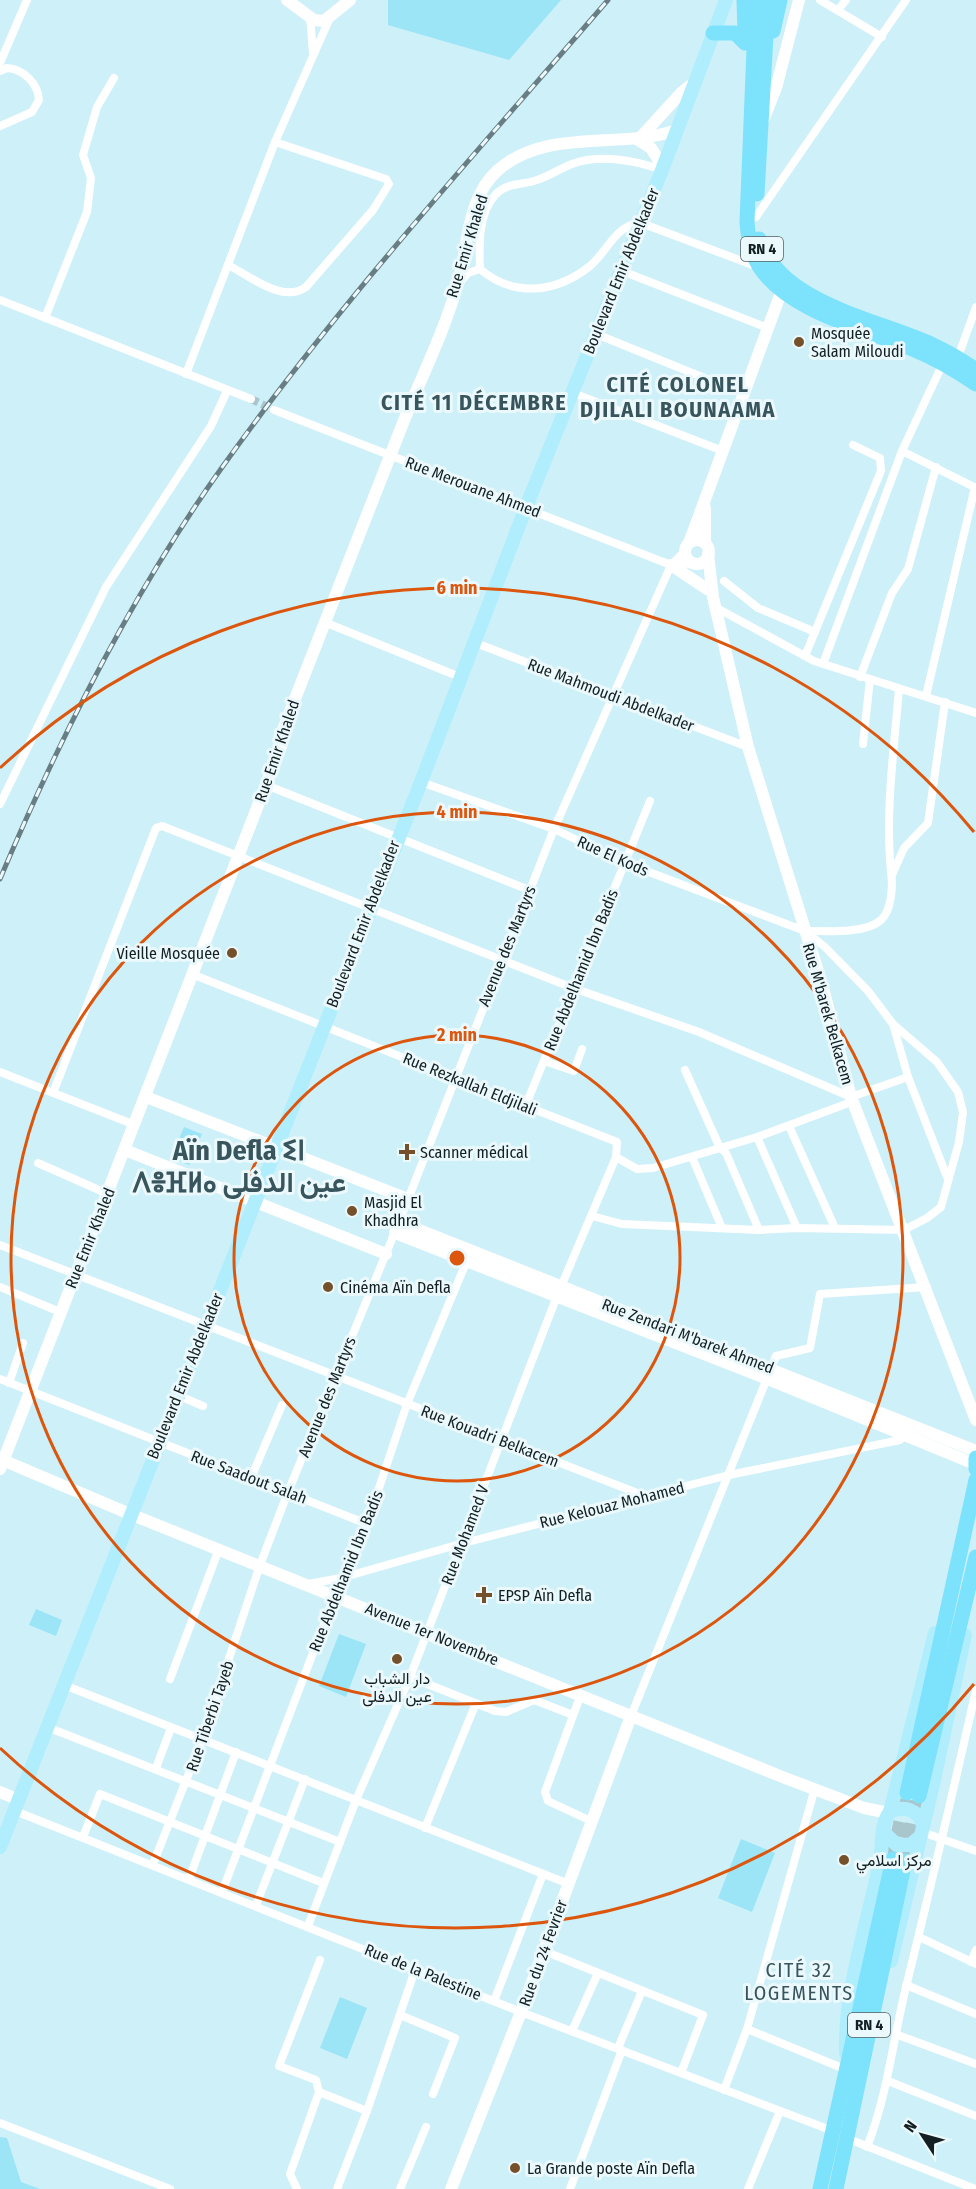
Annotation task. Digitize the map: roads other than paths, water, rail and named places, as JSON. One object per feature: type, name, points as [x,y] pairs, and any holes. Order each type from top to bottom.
[{"type":"highway","name":"RN 4","points":[[744,0],[745,43],[752,72]]},
{"type":"highway","name":"RN 4","points":[[756,0],[747,222],[752,251],[760,267],[782,290],[807,307],[976,370]]},
{"type":"highway","name":"RN 4","points":[[768,0],[756,217],[763,251],[785,279],[806,293],[951,360],[976,384]]},
{"type":"highway","name":"RN 4","points":[[764,88],[780,0]]},
{"type":"highway","points":[[713,33],[735,33],[745,43]]},
{"type":"highway","points":[[976,1480],[913,1794],[976,1557]]},
{"type":"highway","name":"RN 4","points":[[820,2189],[840,2134],[856,2092],[899,1860],[847,2070],[840,2134],[836,2189]]},
{"type":"main road","name":"Boulevard Emir Abdelkader","points":[[0,1847],[397,837],[421,782],[526,507],[663,168],[726,0]]},
{"type":"main road","points":[[890,1812],[899,1808],[910,1809],[918,1816],[922,1831],[910,1845],[897,1845],[887,1838],[884,1830],[937,1624],[970,1516]]},
{"type":"main road","name":"RN 4","points":[[856,2092],[871,2047],[922,1831],[976,1580]]},
{"type":"main road","name":"RN 4","points":[[847,2070],[848,2009],[884,1830]]},
{"type":"street","points":[[0,63],[27,0]]},
{"type":"street","points":[[287,0],[319,21],[331,17],[350,0]]},
{"type":"street","points":[[310,0],[313,55]]},
{"type":"street","points":[[186,374],[275,142],[331,17],[334,0]]},
{"type":"street","points":[[762,124],[776,88],[799,0]]},
{"type":"street","points":[[820,0],[882,37]]},
{"type":"street","points":[[838,10],[846,0]]},
{"type":"street","points":[[756,217],[906,0]]},
{"type":"street","points":[[0,71],[11,68],[23,73],[32,81],[39,99],[32,112],[0,126]]},
{"type":"street","points":[[45,318],[87,212],[91,178],[83,155],[97,107],[114,78]]},
{"type":"street","points":[[663,168],[651,148],[638,140],[681,93],[696,81]]},
{"type":"street","name":"Rue Emir Khaled","points":[[1,1463],[194,975],[283,741],[284,727],[324,622],[457,285],[477,203],[498,170],[509,162],[540,149],[582,141],[638,140],[677,129]]},
{"type":"street","points":[[228,265],[282,293],[297,294],[306,287],[373,210],[389,184],[386,179],[275,142]]},
{"type":"street","points":[[663,168],[646,164],[588,159],[535,181],[504,188],[495,195],[483,220],[479,246],[480,269],[494,281],[511,286],[537,289],[558,284],[590,266],[623,227],[641,223],[760,267]]},
{"type":"street","points":[[457,285],[468,273],[480,269]]},
{"type":"street","points":[[622,271],[768,328]]},
{"type":"street","points":[[697,563],[688,559],[687,547],[782,290]]},
{"type":"street","points":[[0,300],[252,399]]},
{"type":"street","points":[[823,664],[902,451],[951,360],[976,307]]},
{"type":"street","points":[[596,334],[744,394]]},
{"type":"street","points":[[0,804],[106,587],[211,426],[227,391]]},
{"type":"street","points":[[573,393],[723,451]]},
{"type":"street","name":"Rue Merouane Ahmed","points":[[274,410],[671,565]]},
{"type":"street","points":[[805,656],[883,464],[880,458],[853,445]]},
{"type":"street","points":[[902,451],[976,488],[926,696]]},
{"type":"street","points":[[860,677],[892,593],[908,569],[936,467]]},
{"type":"street","name":"Rue M'barek Belkacem","points":[[707,492],[706,549],[712,598],[748,747],[822,984],[853,1099],[927,1287],[976,1420]]},
{"type":"street","points":[[687,547],[696,540],[706,549],[697,563]]},
{"type":"street","name":"Avenue des Martyrs","points":[[260,1565],[397,1228],[554,829],[671,565],[687,547]]},
{"type":"street","points":[[671,565],[697,563]]},
{"type":"street","name":"Rue M'barek Belkacem","points":[[697,563],[712,598]]},
{"type":"street","points":[[671,565],[712,598],[805,656],[860,677],[976,713]]},
{"type":"street","points":[[724,581],[758,608],[815,632]]},
{"type":"street","points":[[324,622],[460,677]]},
{"type":"street","name":"Rue Mahmoudi Abdelkader","points":[[473,642],[748,747]]},
{"type":"street","points":[[863,744],[870,679]]},
{"type":"street","points":[[805,931],[846,930],[881,920],[889,906],[892,876],[888,821],[899,689]]},
{"type":"street","points":[[892,876],[904,848],[928,823],[945,702]]},
{"type":"street","name":"Rue El Kods","points":[[421,782],[554,829],[625,863],[805,931]]},
{"type":"street","points":[[266,785],[529,890]]},
{"type":"street","name":"Rue Abdelhamid Ibn Badis","points":[[525,1107],[650,801]]},
{"type":"street","points":[[53,1093],[156,828],[162,826],[238,858],[573,988],[699,1032],[853,1099]]},
{"type":"street","points":[[592,1216],[622,1224],[759,1230],[835,1227],[904,1230],[927,1218],[941,1207],[947,1177],[959,1143],[963,1112],[958,1092],[937,1062],[893,1023],[868,991],[825,947],[805,931]]},
{"type":"street","name":"Rue Rezkallah Eldjilali","points":[[194,975],[617,1142]]},
{"type":"street","points":[[893,1023],[908,1077],[947,1177]]},
{"type":"street","points":[[544,1060],[574,1071],[582,1049]]},
{"type":"street","points":[[685,1070],[720,1148],[726,1153],[759,1230]]},
{"type":"street","points":[[0,1072],[135,1125]]},
{"type":"street","points":[[616,1157],[637,1169],[653,1168],[789,1126],[908,1077]]},
{"type":"street","points":[[146,1097],[408,1199]]},
{"type":"street","points":[[789,1126],[835,1227]]},
{"type":"street","points":[[757,1137],[797,1228]]},
{"type":"street","name":"Rue Mohamed V","points":[[308,1926],[356,1800],[428,1632],[559,1292],[616,1157],[617,1142]]},
{"type":"street","points":[[125,1150],[386,1254]]},
{"type":"street","points":[[692,1157],[722,1228]]},
{"type":"street","points":[[38,1163],[108,1194]]},
{"type":"street","points":[[397,1228],[767,1373],[976,1461]]},
{"type":"street","name":"Rue Kouadri Belkacem","points":[[0,1245],[645,1496]]},
{"type":"street","name":"Rue Abdelhamid Ibn Badis","points":[[222,1892],[341,1578],[367,1524],[407,1404],[469,1256]]},
{"type":"street","points":[[0,1287],[60,1312]]},
{"type":"street","points":[[631,1716],[729,1475],[767,1373],[776,1356],[810,1348],[820,1294],[927,1287]]},
{"type":"street","points":[[4,1381],[23,1342]]},
{"type":"street","name":"Rue Saadout Salah","points":[[4,1381],[367,1524]]},
{"type":"street","points":[[177,1395],[203,1406]]},
{"type":"street","points":[[251,1478],[282,1405]]},
{"type":"street","name":"Rue Kelouaz Mohamed","points":[[308,1584],[341,1578],[460,1544],[729,1475],[900,1440],[904,1429]]},
{"type":"street","name":"Avenue 1er Novembre","points":[[1,1463],[864,1808],[890,1812]]},
{"type":"street","points":[[170,1679],[219,1549]]},
{"type":"street","name":"Rue Tiberbi Tayeb","points":[[153,1864],[187,1782],[260,1565]]},
{"type":"street","points":[[410,1677],[495,1711],[506,1712],[534,1700],[573,1715]]},
{"type":"street","points":[[64,1685],[569,1884]]},
{"type":"street","points":[[867,2147],[880,2115],[898,2035],[906,1985],[943,1838],[976,1690]]},
{"type":"street","points":[[581,1694],[545,1792],[548,1801],[593,1822]]},
{"type":"street","points":[[425,1827],[476,1703]]},
{"type":"street","name":"Rue du 24 Fevrier","points":[[451,2189],[521,2012],[631,1716]]},
{"type":"street","points":[[47,1727],[340,1842]]},
{"type":"street","points":[[156,1768],[171,1728]]},
{"type":"street","points":[[189,1879],[236,1752]]},
{"type":"street","points":[[256,1905],[305,1779]]},
{"type":"street","points":[[724,2090],[747,2030],[814,1788]]},
{"type":"street","points":[[0,1792],[17,1805]]},
{"type":"street","points":[[83,1837],[100,1794],[323,1883]]},
{"type":"street","name":"Rue de la Palestine","points":[[17,1805],[83,1837],[521,2012],[840,2134],[867,2147],[975,2189]]},
{"type":"street","name":"Avenue 1er Novembre","points":[[864,1808],[884,1830]]},
{"type":"street","points":[[922,1831],[976,1851]]},
{"type":"street","points":[[494,2001],[543,1874]]},
{"type":"street","points":[[919,1937],[973,1963],[976,1950]]},
{"type":"street","points":[[544,1951],[703,2015],[681,2073]]},
{"type":"street","points":[[297,2189],[290,2174],[319,2092],[316,2080],[279,2066],[320,1960]]},
{"type":"street","points":[[337,2189],[415,1970]]},
{"type":"street","points":[[572,2031],[598,1974]]},
{"type":"street","points":[[906,1985],[976,2014]]},
{"type":"street","points":[[570,2189],[642,1991]]},
{"type":"street","points":[[400,2015],[455,2038],[433,2094]]},
{"type":"street","points":[[747,2030],[847,2070]]},
{"type":"street","points":[[898,2035],[976,2064]]},
{"type":"street","points":[[888,2081],[976,2116]]},
{"type":"street","points":[[319,2092],[367,2110]]},
{"type":"street","points":[[748,2189],[780,2111]]},
{"type":"street","points":[[0,2123],[170,2189]]},
{"type":"street","points":[[400,2189],[426,2127]]},
{"type":"tunnel","points":[[251,399],[274,410]]},
{"type":"tunnel","points":[[893,1859],[907,1793]]},
{"type":"tunnel","points":[[905,1861],[919,1796]]},
{"type":"railway","points":[[0,879],[48,772],[100,666],[159,564],[223,466],[314,345],[459,171],[608,0]]},
{"type":"place","name":"Mosquée Salam Miloudi","points":[[799,342]]},
{"type":"place","name":"Vieille Mosquée","points":[[232,953]]},
{"type":"place","name":"Scanner médical","points":[[407,1152]]},
{"type":"place","name":"Masjid El Khadhra","points":[[352,1211]]},
{"type":"place","name":"Cinéma Aïn Defla","points":[[328,1287]]},
{"type":"place","name":"EPSP Aïn Defla","points":[[484,1595]]},
{"type":"place","name":"دار الشباب عين الدفلى","points":[[397,1659]]},
{"type":"place","name":"مركز اسلامي","points":[[844,1860]]},
{"type":"place","name":"La Grande poste Aïn Defla","points":[[515,2168]]},
{"type":"district","name":"CITÉ COLONEL DJILALI BOUNAAMA","points":[[678,396]]},
{"type":"district","name":"CITÉ 11 DÉCEMBRE","points":[[474,402]]},
{"type":"district","name":"Aïn Defla ⵉⵏ ⴷⴻⴼⵍⴰ عين الدفلى","points":[[239,1166]]},
{"type":"district","name":"CITÉ 32 LOGEMENTS","points":[[799,1982]]}]
